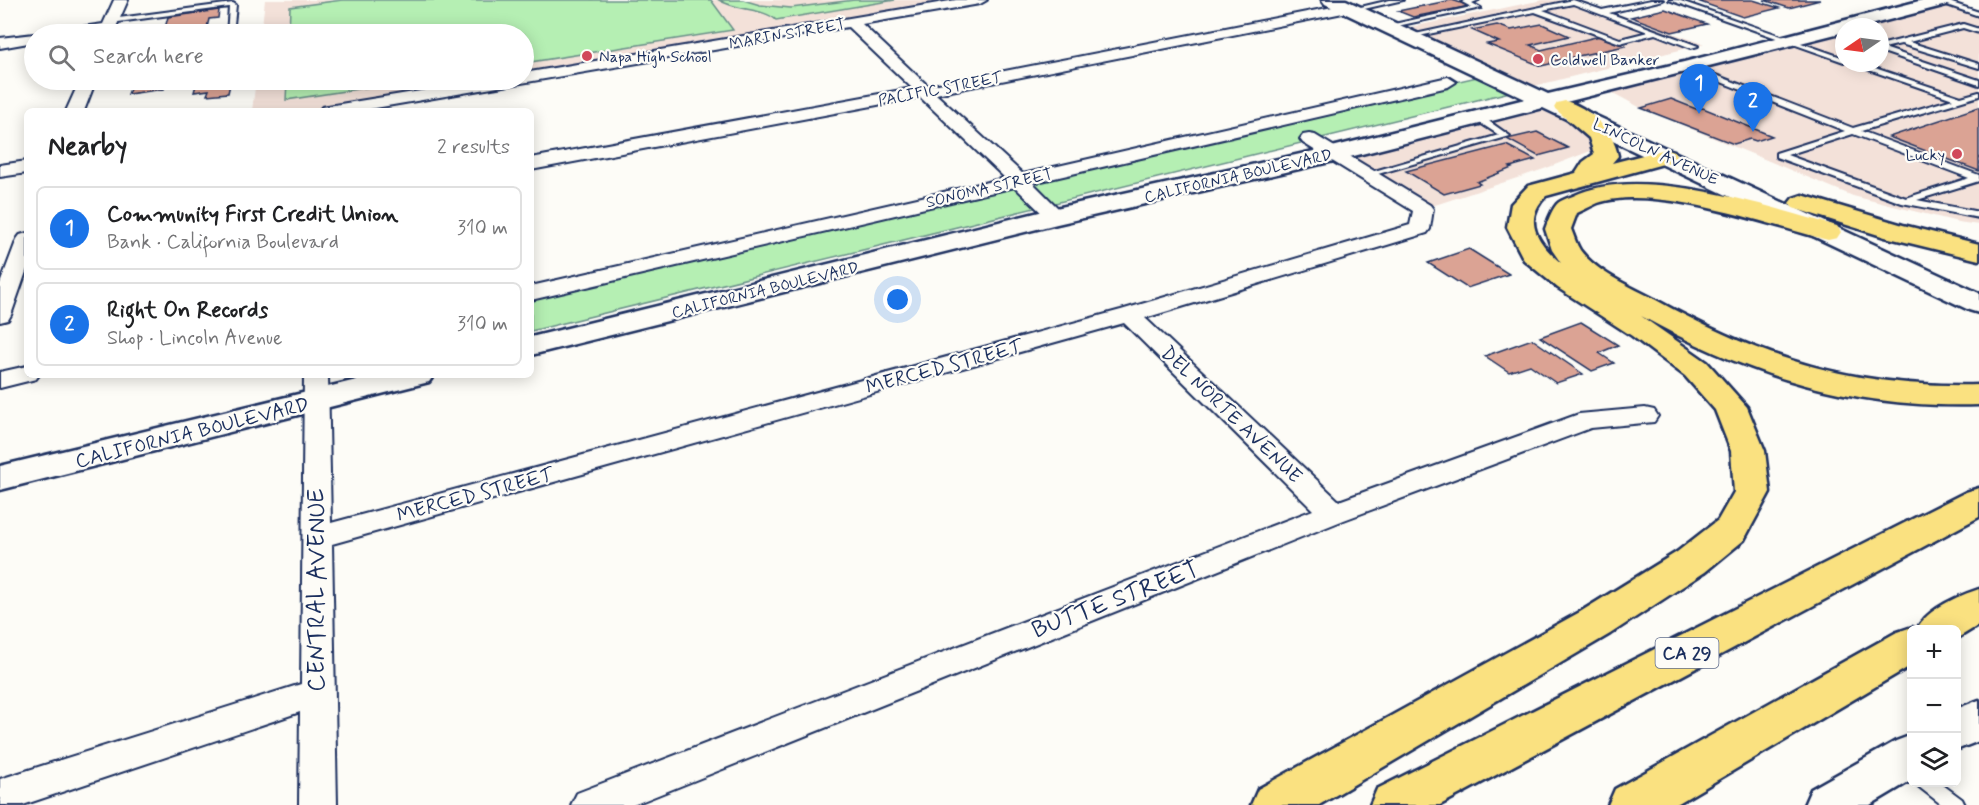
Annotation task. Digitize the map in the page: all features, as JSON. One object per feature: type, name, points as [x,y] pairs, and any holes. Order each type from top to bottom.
[{"type":"highway","points":[[1556,104],[1596,131],[1606,145],[1606,156],[1592,167],[1586,177]]},
{"type":"highway","points":[[1275,805],[1595,623],[1691,562],[1731,530],[1752,492],[1748,451],[1730,407],[1696,369],[1643,330],[1568,282],[1534,254],[1520,227],[1524,204],[1537,191],[1666,156]]},
{"type":"highway","points":[[1725,183],[1979,252]]},
{"type":"highway","points":[[1828,232],[1715,202],[1667,194],[1623,192],[1587,198],[1566,210],[1558,229],[1567,251],[1593,275],[1678,325],[1744,355],[1817,379],[1893,393],[1955,397],[1979,394]]},
{"type":"highway","name":"CA 29","points":[[1394,805],[1979,501]]},
{"type":"highway","points":[[1945,625],[1979,605]]},
{"type":"highway","points":[[1961,632],[1979,623]]},
{"type":"highway","points":[[1632,805],[1907,646]]},
{"type":"highway","points":[[1761,731],[1907,659]]},
{"type":"street","points":[[111,24],[122,0]]},
{"type":"street","name":"MARIN STREET","points":[[534,76],[980,0]]},
{"type":"street","name":"CALIFORNIA BOULEVARD","points":[[534,345],[1050,211],[1309,139],[1694,46],[1902,0]]},
{"type":"street","name":"CALIFORNIA BOULEVARD","points":[[534,330],[1050,211],[1334,154],[1477,117],[1556,104],[1785,40],[1941,0]]},
{"type":"street","name":"LINCOLN AVENUE","points":[[1343,6],[1979,304]]},
{"type":"street","name":"PACIFIC STREET","points":[[534,163],[925,92],[1343,6]]},
{"type":"street","points":[[851,22],[1050,211]]},
{"type":"street","points":[[0,43],[24,39]]},
{"type":"street","name":"SONOMA STREET","points":[[534,292],[1448,82]]},
{"type":"street","points":[[76,108],[84,90]]},
{"type":"street","points":[[346,108],[454,90]]},
{"type":"street","name":"MERCED STREET","points":[[317,537],[1129,315],[1420,229],[1423,209],[1309,139]]},
{"type":"street","points":[[0,171],[24,167]]},
{"type":"street","points":[[0,315],[24,247]]},
{"type":"street","name":"DEL NORTE AVENUE","points":[[1129,315],[1334,513]]},
{"type":"street","points":[[0,380],[24,375]]},
{"type":"street","name":"CALIFORNIA BOULEVARD","points":[[0,478],[344,378]]},
{"type":"street","name":"CALIFORNIA BOULEVARD","points":[[0,458],[316,387],[392,378]]},
{"type":"street","name":"CENTRAL AVENUE","points":[[316,387],[318,805]]},
{"type":"street","name":"BUTTE STREET","points":[[590,805],[1334,513],[1587,420],[1645,416]]},
{"type":"street","points":[[0,796],[316,693]]},
{"type":"street","points":[[1961,728],[1979,719]]},
{"type":"street","points":[[1828,805],[1907,770]]},
{"type":"lane","points":[[1343,6],[1400,0]]},
{"type":"lane","points":[[1388,26],[1478,8],[1465,2],[1476,0]]},
{"type":"lane","points":[[1603,13],[1660,0]]},
{"type":"lane","points":[[1672,0],[1835,57]]},
{"type":"lane","points":[[1941,0],[1979,14]]},
{"type":"lane","points":[[1409,36],[1573,2],[1694,46]]},
{"type":"lane","points":[[131,24],[233,5],[231,24]]},
{"type":"lane","points":[[1535,10],[1620,41],[1656,32]]},
{"type":"lane","points":[[1889,45],[1962,26],[1979,31]]},
{"type":"lane","points":[[1902,41],[1979,66]]},
{"type":"lane","points":[[1889,51],[1979,83]]},
{"type":"lane","points":[[1687,67],[1978,178],[1905,201]]},
{"type":"lane","points":[[1880,72],[1960,99]]},
{"type":"lane","points":[[1979,94],[1779,155],[1905,201],[1979,216]]},
{"type":"lane","points":[[1368,174],[1506,136],[1477,117]]},
{"type":"lane","points":[[1934,787],[1956,805]]},
{"type":"shaded area","name":"Napa High School","points":[[265,0],[980,0],[534,76],[534,24],[262,24]]},
{"type":"shaded area","points":[[1543,0],[1578,0],[1704,44],[1522,89],[1396,30]]},
{"type":"shaded area","points":[[1940,1],[1979,11],[1979,225],[1853,196],[1641,108],[1602,87],[1835,28],[1835,72],[1889,72],[1889,18],[1873,18]]},
{"type":"shaded area","points":[[255,90],[454,90],[346,108],[252,108]]},
{"type":"shaded area","points":[[1547,100],[1606,145],[1544,169],[1423,209],[1334,154]]},
{"type":"green space","points":[[342,0],[711,0],[733,30],[534,61],[534,24],[289,24],[290,7]]},
{"type":"green space","points":[[719,0],[743,0],[760,5],[791,8],[854,0],[895,0],[776,20],[764,13],[726,4]]},
{"type":"green space","points":[[1490,74],[1522,89],[534,330],[534,292]]},
{"type":"green space","points":[[286,90],[351,90],[286,100]]},
{"type":"building","points":[[1452,0],[1470,6],[1413,17],[1398,11]]},
{"type":"building","points":[[1753,0],[1779,8],[1743,17],[1700,2]]},
{"type":"building","points":[[1764,0],[1820,0],[1789,8]]},
{"type":"building","points":[[1665,9],[1707,24],[1672,32],[1631,17]]},
{"type":"building","points":[[219,10],[218,18],[209,19],[208,24],[166,24],[168,17]]},
{"type":"building","points":[[1542,24],[1569,36],[1530,45],[1541,50],[1600,36],[1625,46],[1550,62],[1554,63],[1541,66],[1487,44],[1499,42],[1472,30],[1497,25],[1511,30]]},
{"type":"building","points":[[130,90],[157,90],[128,94]]},
{"type":"building","points":[[209,90],[229,90],[228,93],[207,95]]},
{"type":"building","points":[[1671,99],[1696,109],[1703,108],[1772,136],[1734,144],[1641,108]]},
{"type":"building","name":"Lucky","points":[[1979,107],[1979,171],[1889,137]]},
{"type":"building","points":[[1537,132],[1568,148],[1538,156],[1507,139]]},
{"type":"building","points":[[1506,145],[1535,160],[1510,167],[1512,168],[1477,182],[1480,184],[1444,194],[1406,171]]},
{"type":"building","points":[[1469,249],[1509,274],[1467,288],[1428,263]]},
{"type":"building","points":[[1581,322],[1618,345],[1599,353],[1614,363],[1592,371],[1540,337]]},
{"type":"building","points":[[1532,339],[1583,374],[1556,383],[1530,365],[1509,372],[1485,356]]},
{"type":"place","name":"Napa High School","points":[[587,56]]},
{"type":"place","name":"Coldwell Banker","points":[[1538,59]]},
{"type":"place","name":"Community First Credit Union","points":[[1699,114]]},
{"type":"place","name":"Right On Records","points":[[1753,132]]},
{"type":"place","name":"Lucky","points":[[1957,154]]}]
